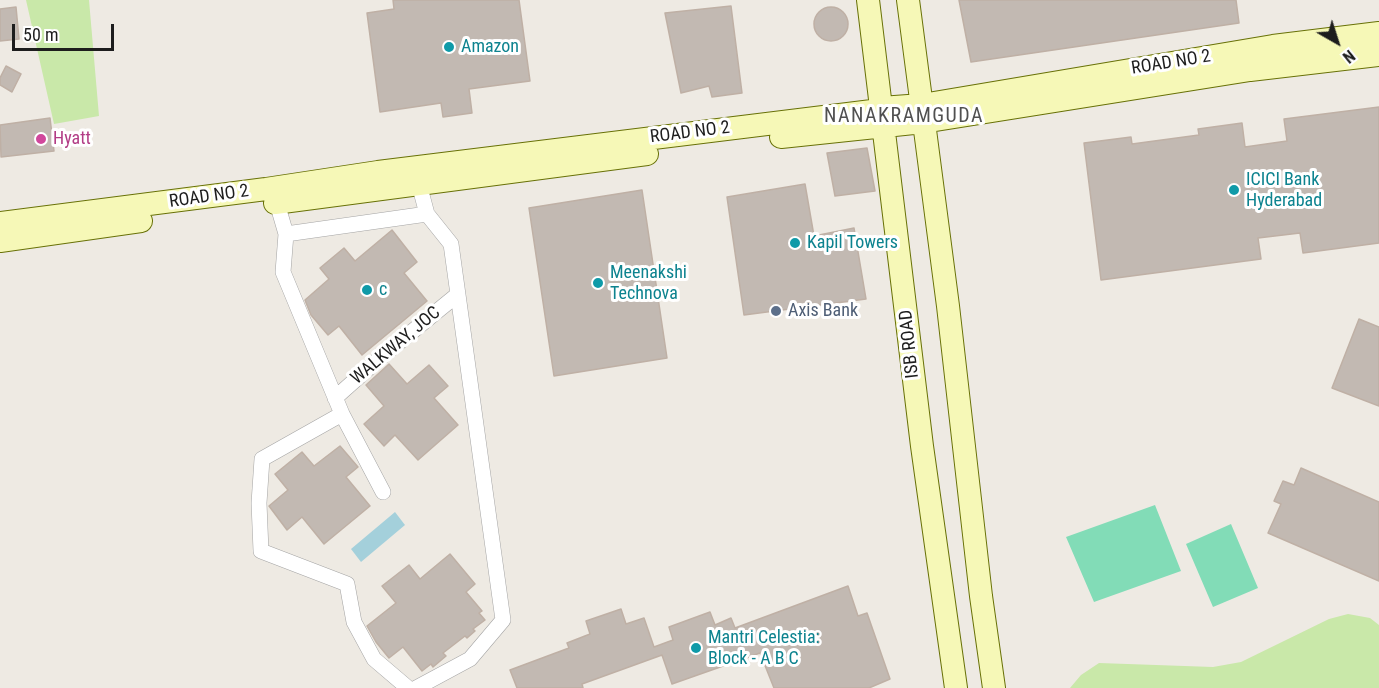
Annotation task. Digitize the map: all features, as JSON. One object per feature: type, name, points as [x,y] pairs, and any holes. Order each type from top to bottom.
[{"type":"street","name":"ISB ROAD","points":[[868,0],[922,446],[956,688]]},
{"type":"street","points":[[908,0],[994,688]]},
{"type":"street","name":"ROAD NO 2","points":[[923,114],[1273,46],[1379,33]]},
{"type":"street","name":"ROAD NO 2","points":[[0,241],[675,149],[882,117],[923,114],[1379,55]]},
{"type":"street","name":"ROAD NO 2","points":[[0,224],[401,169],[872,111],[882,117]]},
{"type":"street","points":[[416,688],[470,659],[503,620],[451,244],[427,214],[419,184]]},
{"type":"street","points":[[277,203],[286,234],[283,272],[342,414],[383,492]]},
{"type":"street","points":[[286,234],[427,214]]},
{"type":"street","name":"WALKWAY, JOC","points":[[336,398],[381,357],[458,295]]},
{"type":"street","points":[[342,414],[262,459],[259,503],[261,551],[347,584],[354,622],[374,659],[408,688]]},
{"type":"green space","points":[[26,0],[89,0],[99,116],[54,124]]},
{"type":"green space","points":[[1155,505],[1181,571],[1094,602],[1066,537]]},
{"type":"green space","points":[[1231,524],[1258,588],[1213,607],[1186,544]]},
{"type":"green space","points":[[1348,614],[1370,618],[1379,625],[1379,688],[1070,688],[1081,675],[1099,663],[1213,667],[1241,662],[1329,619]]},
{"type":"water","points":[[395,512],[405,525],[361,562],[351,549]]},
{"type":"building","name":"Amazon","points":[[393,0],[519,0],[530,81],[469,89],[472,113],[443,117],[441,103],[380,112],[367,13],[394,9]]},
{"type":"building","points":[[959,0],[1236,0],[1239,23],[971,62]]},
{"type":"building","points":[[731,6],[742,93],[712,97],[709,86],[681,93],[665,13]]},
{"type":"building","points":[[16,7],[19,39],[0,41],[0,9]]},
{"type":"building","points":[[831,7],[843,12],[848,24],[843,36],[831,41],[819,36],[814,24],[819,12]]},
{"type":"building","points":[[6,66],[21,74],[12,92],[0,85],[0,78]]},
{"type":"building","name":"ICICI Bank Hyderabad","points":[[1379,107],[1379,243],[1303,253],[1300,233],[1258,238],[1261,259],[1101,280],[1084,143],[1131,137],[1132,144],[1199,135],[1198,129],[1242,123],[1245,147],[1287,141],[1284,119]]},
{"type":"building","points":[[50,118],[54,151],[1,157],[0,125]]},
{"type":"building","points":[[867,148],[875,191],[835,196],[827,153]]},
{"type":"building","name":"Kapil Towers","points":[[805,184],[814,236],[854,228],[866,299],[744,315],[727,197]]},
{"type":"building","name":"Meenakshi Technova","points":[[642,190],[667,358],[554,376],[529,208]]},
{"type":"building","name":"c","points":[[392,230],[417,262],[404,273],[427,301],[362,355],[339,326],[328,335],[311,315],[305,300],[329,279],[320,268],[344,248],[355,261]]},
{"type":"building","points":[[1359,319],[1379,327],[1379,406],[1332,388]]},
{"type":"building","points":[[389,364],[407,384],[429,365],[448,386],[434,398],[458,425],[418,460],[395,435],[384,446],[364,424],[384,406],[366,385]]},
{"type":"building","points":[[340,446],[358,467],[346,477],[370,506],[324,544],[302,517],[287,530],[269,506],[288,490],[275,474],[302,452],[314,466]]},
{"type":"building","points":[[1301,468],[1379,502],[1379,581],[1268,533],[1281,504],[1274,501],[1283,481],[1294,485]]},
{"type":"building","points":[[450,554],[475,584],[466,592],[482,611],[479,613],[485,620],[473,629],[475,631],[467,638],[465,636],[443,653],[446,656],[433,667],[431,664],[422,671],[403,647],[389,658],[367,626],[396,603],[382,586],[409,565],[420,579]]},
{"type":"building","points":[[848,586],[858,616],[867,613],[890,679],[869,688],[774,688],[760,653],[672,684],[662,655],[582,684],[583,688],[517,688],[510,670],[569,648],[567,643],[590,634],[586,621],[621,609],[626,624],[644,618],[654,647],[673,640],[669,627],[710,612],[715,625],[731,618],[735,628]]},
{"type":"place","name":"Amazon","points":[[449,47]]},
{"type":"place","name":"Hyatt","points":[[41,139]]},
{"type":"place","name":"ICICI Bank Hyderabad","points":[[1234,190]]},
{"type":"place","name":"Kapil Towers","points":[[795,243]]},
{"type":"place","name":"Meenakshi Technova","points":[[598,283]]},
{"type":"place","name":"c","points":[[367,290]]},
{"type":"place","name":"Axis Bank","points":[[776,311]]},
{"type":"place","name":"Mantri Celestia: Block - A B C","points":[[696,648]]},
{"type":"district","name":"NANAKRAMGUDA","points":[[904,117]]}]
